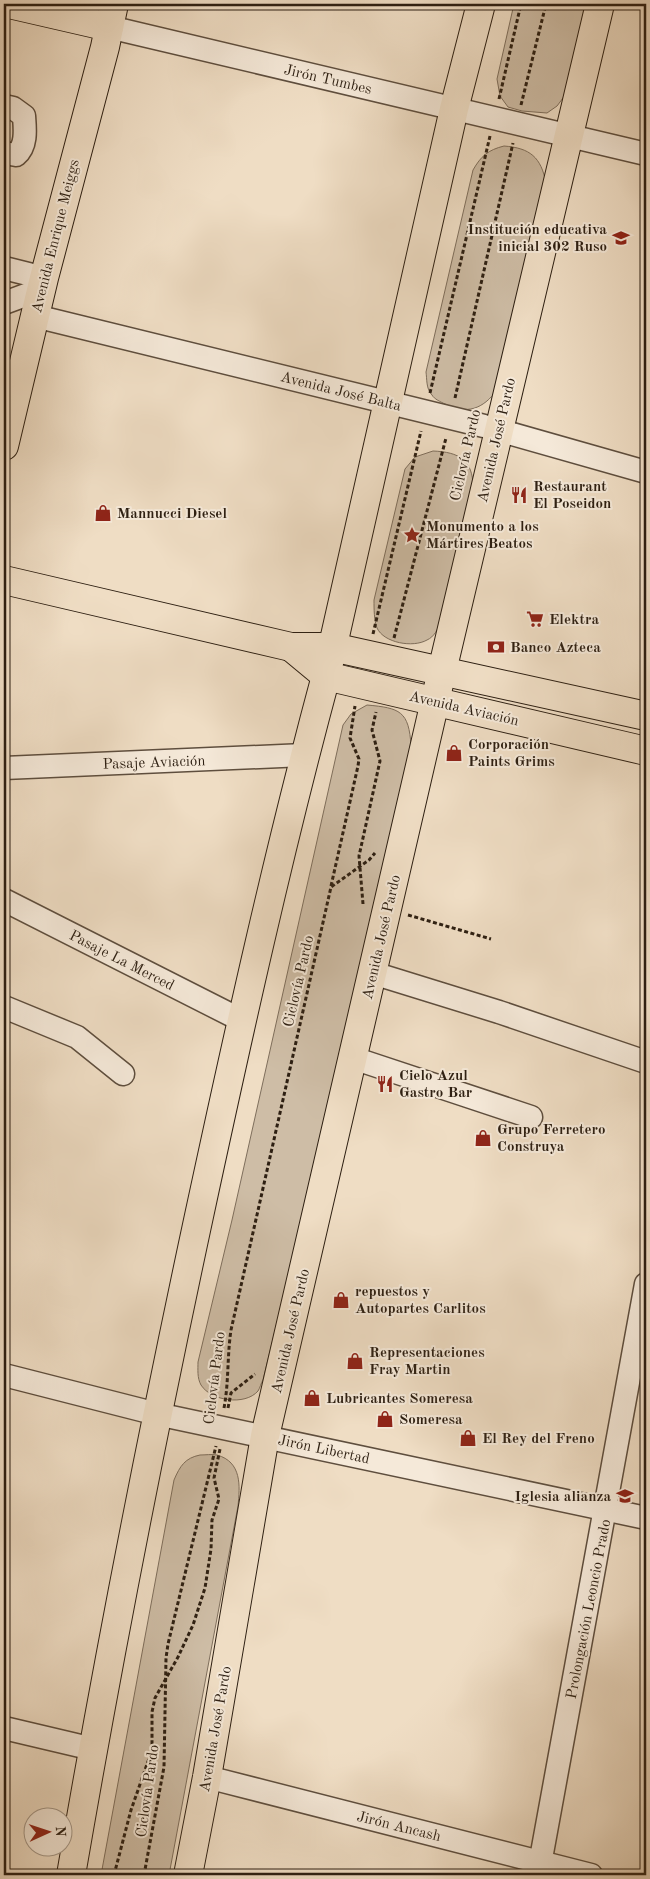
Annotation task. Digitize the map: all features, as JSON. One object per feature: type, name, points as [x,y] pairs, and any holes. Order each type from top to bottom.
[{"type":"main road","name":"Jirón Tumbes","points":[[9,4],[111,16]]},
{"type":"main road","points":[[71,1875],[157,1414],[241,1020],[304,755],[326,676],[454,109],[481,4]]},
{"type":"main road","name":"Avenida José Pardo","points":[[188,1875],[207,1777],[266,1436],[372,973],[375,911],[435,702],[600,4]]},
{"type":"main road","name":"Avenida Enrique Meiggs","points":[[5,433],[111,16]]},
{"type":"main road","name":"Avenida Aviación","points":[[4,580],[291,648],[332,647],[646,716]]},
{"type":"main road","name":"Avenida Aviación","points":[[291,648],[326,676],[646,751]]},
{"type":"street","name":"Jirón Tumbes","points":[[111,16],[454,109],[517,122],[646,154]]},
{"type":"street","points":[[4,106],[13,108],[24,116],[26,135],[20,152],[16,155],[4,154]]},
{"type":"street","points":[[4,268],[43,283]]},
{"type":"street","points":[[4,303],[43,283]]},
{"type":"street","name":"Avenida José Balta","points":[[35,316],[451,418],[646,472]]},
{"type":"street","name":"Pasaje Aviación","points":[[4,768],[304,755]]},
{"type":"street","name":"Pasaje La Merced","points":[[4,900],[241,1020]]},
{"type":"street","points":[[372,973],[499,1012],[646,1062]]},
{"type":"street","points":[[4,1007],[77,1037],[123,1074]]},
{"type":"street","points":[[353,1058],[531,1117]]},
{"type":"street","name":"Prolongación Leoncio Prado","points":[[539,1869],[646,1284]]},
{"type":"street","name":"Jirón Libertad","points":[[4,1375],[157,1414],[646,1518]]},
{"type":"street","points":[[4,1728],[93,1749]]},
{"type":"street","name":"Jirón Ancash","points":[[207,1777],[539,1869],[591,1875]]},
{"type":"path","points":[[378,657],[426,412],[521,4]]},
{"type":"path","points":[[378,657],[451,418],[517,122],[546,4]]},
{"type":"path","points":[[371,686],[372,730],[380,761],[359,856],[360,866],[375,911],[491,939]]},
{"type":"path","name":"Ciclovía Pardo","points":[[144,1875],[164,1767],[168,1644],[222,1427],[227,1390],[229,1344],[358,766],[359,759],[350,738],[352,722],[371,686]]},
{"type":"path","points":[[330,887],[369,860],[378,849]]},
{"type":"path","points":[[114,1875],[130,1810],[152,1750],[152,1712],[155,1698],[193,1625],[205,1588],[211,1549],[212,1520],[219,1499],[214,1478],[222,1427],[231,1393],[258,1371]]},
{"type":"shaded area","points":[[514,4],[587,4],[566,94],[557,106],[547,113],[522,111],[508,107],[500,96],[497,79]]},
{"type":"shaded area","points":[[504,146],[521,149],[533,156],[541,167],[546,183],[497,390],[492,397],[480,406],[460,409],[445,404],[430,393],[426,372],[473,170],[486,154]]},
{"type":"shaded area","points":[[433,451],[450,453],[463,459],[470,470],[473,487],[440,625],[434,635],[427,640],[414,644],[399,643],[386,637],[377,628],[374,600],[405,469],[415,457]]},
{"type":"shaded area","points":[[367,705],[388,708],[401,714],[408,725],[411,746],[263,1380],[258,1391],[252,1396],[245,1399],[228,1400],[212,1395],[201,1385],[198,1376],[198,1362],[232,1220],[343,725],[351,714]]},
{"type":"shaded area","points":[[200,1455],[217,1455],[231,1463],[238,1476],[239,1498],[169,1875],[101,1875],[174,1480],[184,1463],[190,1458]]},
{"type":"place","name":"Institución educativa inicial 302 Ruso","points":[[621,238]]},
{"type":"place","name":"Restaurant El Poseidon","points":[[519,495]]},
{"type":"place","name":"Mannucci Diesel","points":[[103,513]]},
{"type":"place","name":"Monumento a los Mártires Beatos","points":[[412,535]]},
{"type":"place","name":"Elektra","points":[[535,619]]},
{"type":"place","name":"Banco Azteca","points":[[496,647]]},
{"type":"place","name":"Corporación Paints Grims","points":[[454,753]]},
{"type":"place","name":"Cielo Azul Gastro Bar","points":[[385,1084]]},
{"type":"place","name":"Grupo Ferretero Construya","points":[[483,1138]]},
{"type":"place","name":"repuestos y Autopartes Carlitos","points":[[341,1300]]},
{"type":"place","name":"Representaciones Fray Martin","points":[[355,1361]]},
{"type":"place","name":"Lubricantes Someresa","points":[[312,1398]]},
{"type":"place","name":"Someresa","points":[[385,1419]]},
{"type":"place","name":"El Rey del Freno","points":[[468,1438]]},
{"type":"place","name":"Iglesia alianza","points":[[625,1496]]}]
